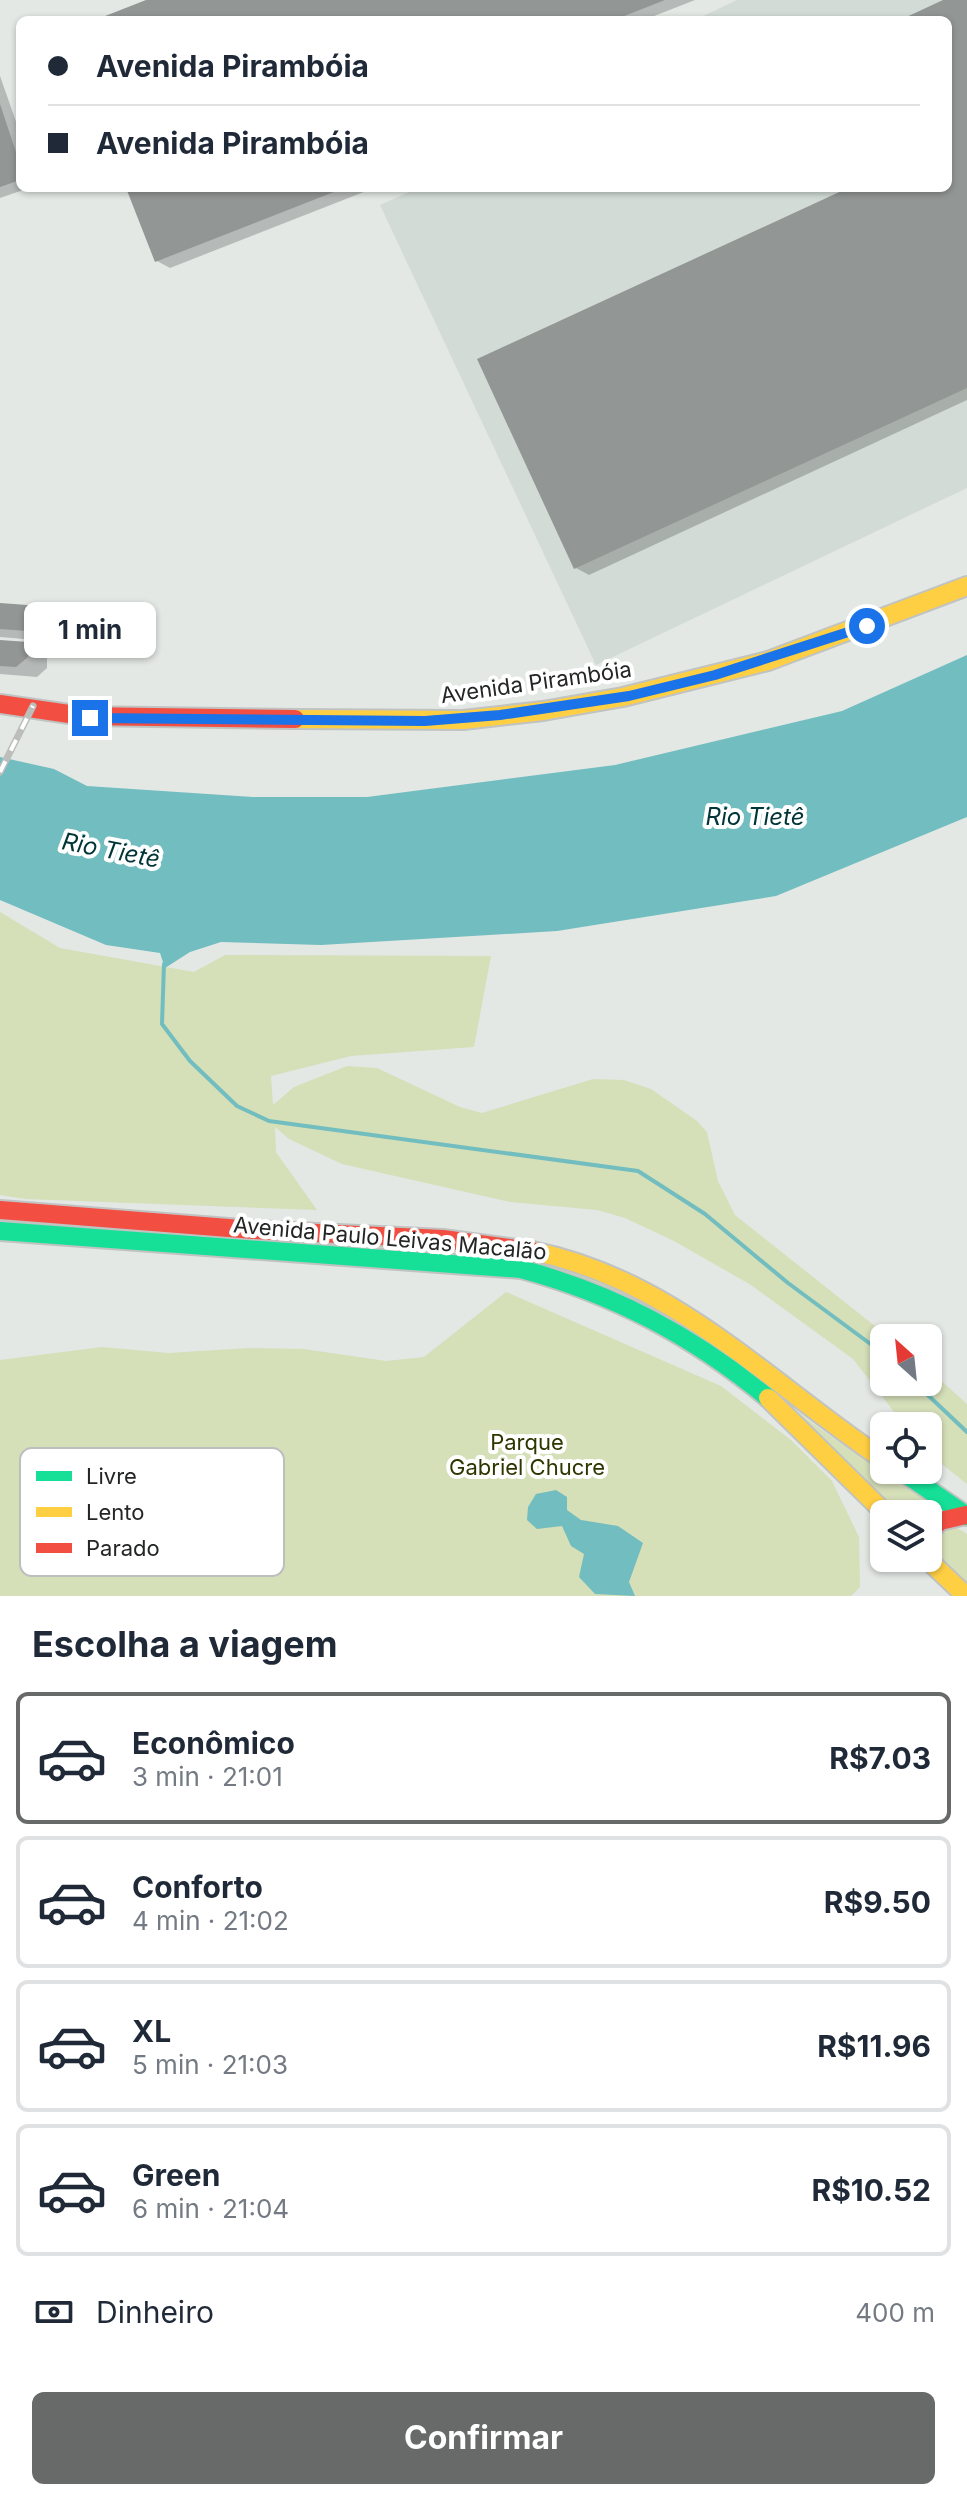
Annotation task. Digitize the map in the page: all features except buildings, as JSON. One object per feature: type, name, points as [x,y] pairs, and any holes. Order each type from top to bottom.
[{"type":"main road","name":"Avenida Pirambóia","points":[[0,704],[44,714],[107,718],[171,716],[425,721],[500,715],[629,696],[740,669],[867,626],[967,586]]},
{"type":"main road","name":"Avenida Paulo Leivas Macalão","points":[[0,1210],[430,1240],[548,1253],[626,1281],[680,1309],[870,1450]]},
{"type":"main road","name":"Avenida Paulo Leivas Macalão","points":[[0,1231],[521,1269],[584,1284],[656,1320],[708,1352],[814,1437],[873,1500]]},
{"type":"main road","points":[[920,1484],[966,1516]]},
{"type":"main road","points":[[942,1521],[966,1516]]},
{"type":"main road","points":[[941,1572],[966,1596]]},
{"type":"shaded area","points":[[737,0],[967,0],[967,488],[596,665],[380,205],[409,192],[952,192],[952,16],[703,16]]},
{"type":"green space","points":[[0,912],[60,948],[194,972],[225,955],[491,956],[474,1047],[351,1056],[271,1076],[273,1105],[294,1087],[347,1066],[377,1068],[460,1107],[482,1113],[593,1079],[624,1080],[651,1089],[697,1121],[707,1132],[718,1181],[735,1215],[872,1324],[870,1381],[853,1359],[751,1285],[674,1241],[625,1218],[597,1210],[510,1202],[342,1164],[289,1139],[275,1127],[276,1152],[317,1210],[25,1199],[0,1195]]},
{"type":"green space","points":[[0,1218],[529,1257],[570,1268],[644,1302],[713,1346],[870,1464],[870,1484],[902,1484],[928,1500],[878,1500],[712,1349],[559,1271],[0,1225]]},
{"type":"green space","name":"Parque Gabriel Chucre","points":[[506,1292],[721,1386],[791,1440],[832,1481],[859,1537],[860,1587],[851,1596],[0,1596],[0,1360],[102,1347],[168,1353],[249,1348],[304,1349],[386,1361],[424,1357]]},
{"type":"green space","points":[[942,1382],[967,1404],[967,1484],[942,1464],[942,1412],[894,1412],[882,1396],[942,1396]]},
{"type":"green space","points":[[954,1526],[967,1534],[967,1583],[942,1560],[942,1529]]},
{"type":"water","name":"Rio Tietê","points":[[967,655],[967,817],[776,896],[557,931],[321,945],[221,942],[190,952],[165,968],[160,953],[106,945],[0,900],[0,757],[54,769],[87,786],[253,797],[367,797],[615,765],[842,711]]},
{"type":"water","points":[[556,1490],[567,1497],[567,1510],[581,1520],[618,1526],[643,1543],[629,1582],[635,1596],[595,1594],[579,1577],[584,1554],[571,1546],[562,1526],[537,1529],[527,1520],[528,1507],[536,1494]]},
{"type":"waterway","points":[[164,964],[162,1024],[190,1061],[237,1106],[269,1121],[638,1171],[705,1214],[788,1283],[870,1344]]},
{"type":"waterway","points":[[929,1396],[967,1432]]},
{"type":"railway","points":[[0,772],[33,706]]},
{"type":"traffic: fast","points":[[0,1231],[521,1269],[588,1291],[651,1320],[711,1355],[768,1398]]},
{"type":"traffic: fast","points":[[920,1484],[967,1516]]},
{"type":"traffic: slow","points":[[295,719],[463,720],[543,711],[623,697],[768,661],[967,586]]},
{"type":"traffic: slow","points":[[532,1251],[583,1265],[675,1309],[718,1337],[870,1450]]},
{"type":"traffic: slow","points":[[768,1398],[872,1500]]},
{"type":"traffic: slow","points":[[941,1572],[966,1596]]},
{"type":"traffic: jam","points":[[0,704],[83,716],[295,719]]},
{"type":"traffic: jam","points":[[0,1210],[254,1230],[443,1239],[532,1251]]},
{"type":"traffic: jam","points":[[942,1521],[966,1515]]},
{"type":"route","points":[[90,718],[171,716],[425,721],[500,715],[629,696],[740,669],[867,626]]}]
